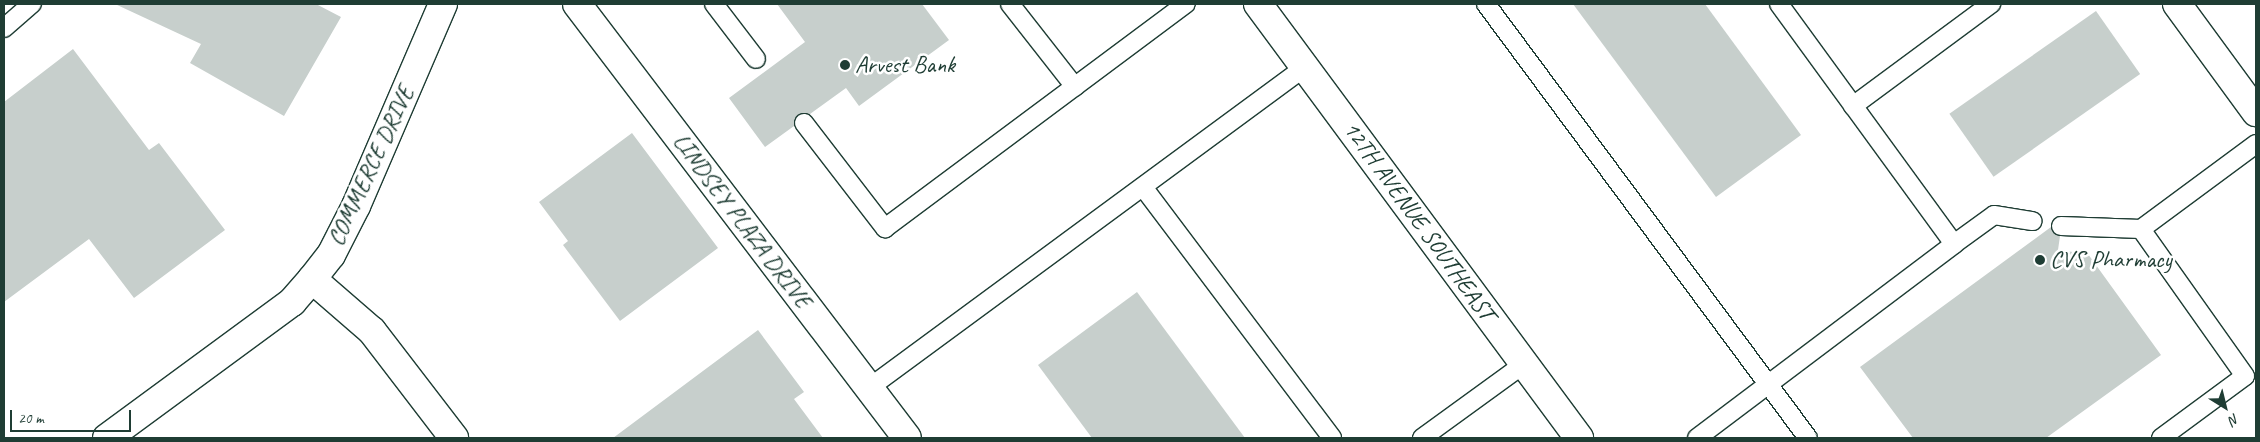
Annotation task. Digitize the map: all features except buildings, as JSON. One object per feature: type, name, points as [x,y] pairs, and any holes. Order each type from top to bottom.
[{"type":"street","name":"COMMERCE DRIVE","points":[[107,438],[292,302],[312,279],[331,254],[356,206],[443,4]]},
{"type":"street","name":"LINDSEY PLAZA DRIVE","points":[[577,4],[907,438]]},
{"type":"street","name":"12TH AVENUE SOUTHEAST","points":[[1258,4],[1579,438]]},
{"type":"street","points":[[2177,4],[2256,112]]},
{"type":"street","points":[[312,279],[372,331],[454,438]]},
{"type":"lane","points":[[4,28],[32,4]]},
{"type":"lane","points":[[714,4],[756,59]]},
{"type":"lane","points":[[1010,4],[1075,87]]},
{"type":"lane","points":[[804,123],[884,228],[1186,4]]},
{"type":"lane","points":[[1486,4],[1808,438]]},
{"type":"lane","points":[[1779,4],[1954,244]]},
{"type":"lane","points":[[1854,106],[1991,4]]},
{"type":"lane","points":[[869,388],[1305,67]]},
{"type":"lane","points":[[2061,226],[2141,229],[2256,144]]},
{"type":"lane","points":[[1143,187],[1332,438]]},
{"type":"lane","points":[[1697,438],[1994,215],[2033,221]]},
{"type":"lane","points":[[2141,229],[2244,376],[2161,438]]},
{"type":"lane","points":[[1422,438],[1524,364]]},
{"type":"place","name":"Arvest Bank","points":[[845,65]]},
{"type":"place","name":"CVS Pharmacy","points":[[2040,260]]}]
